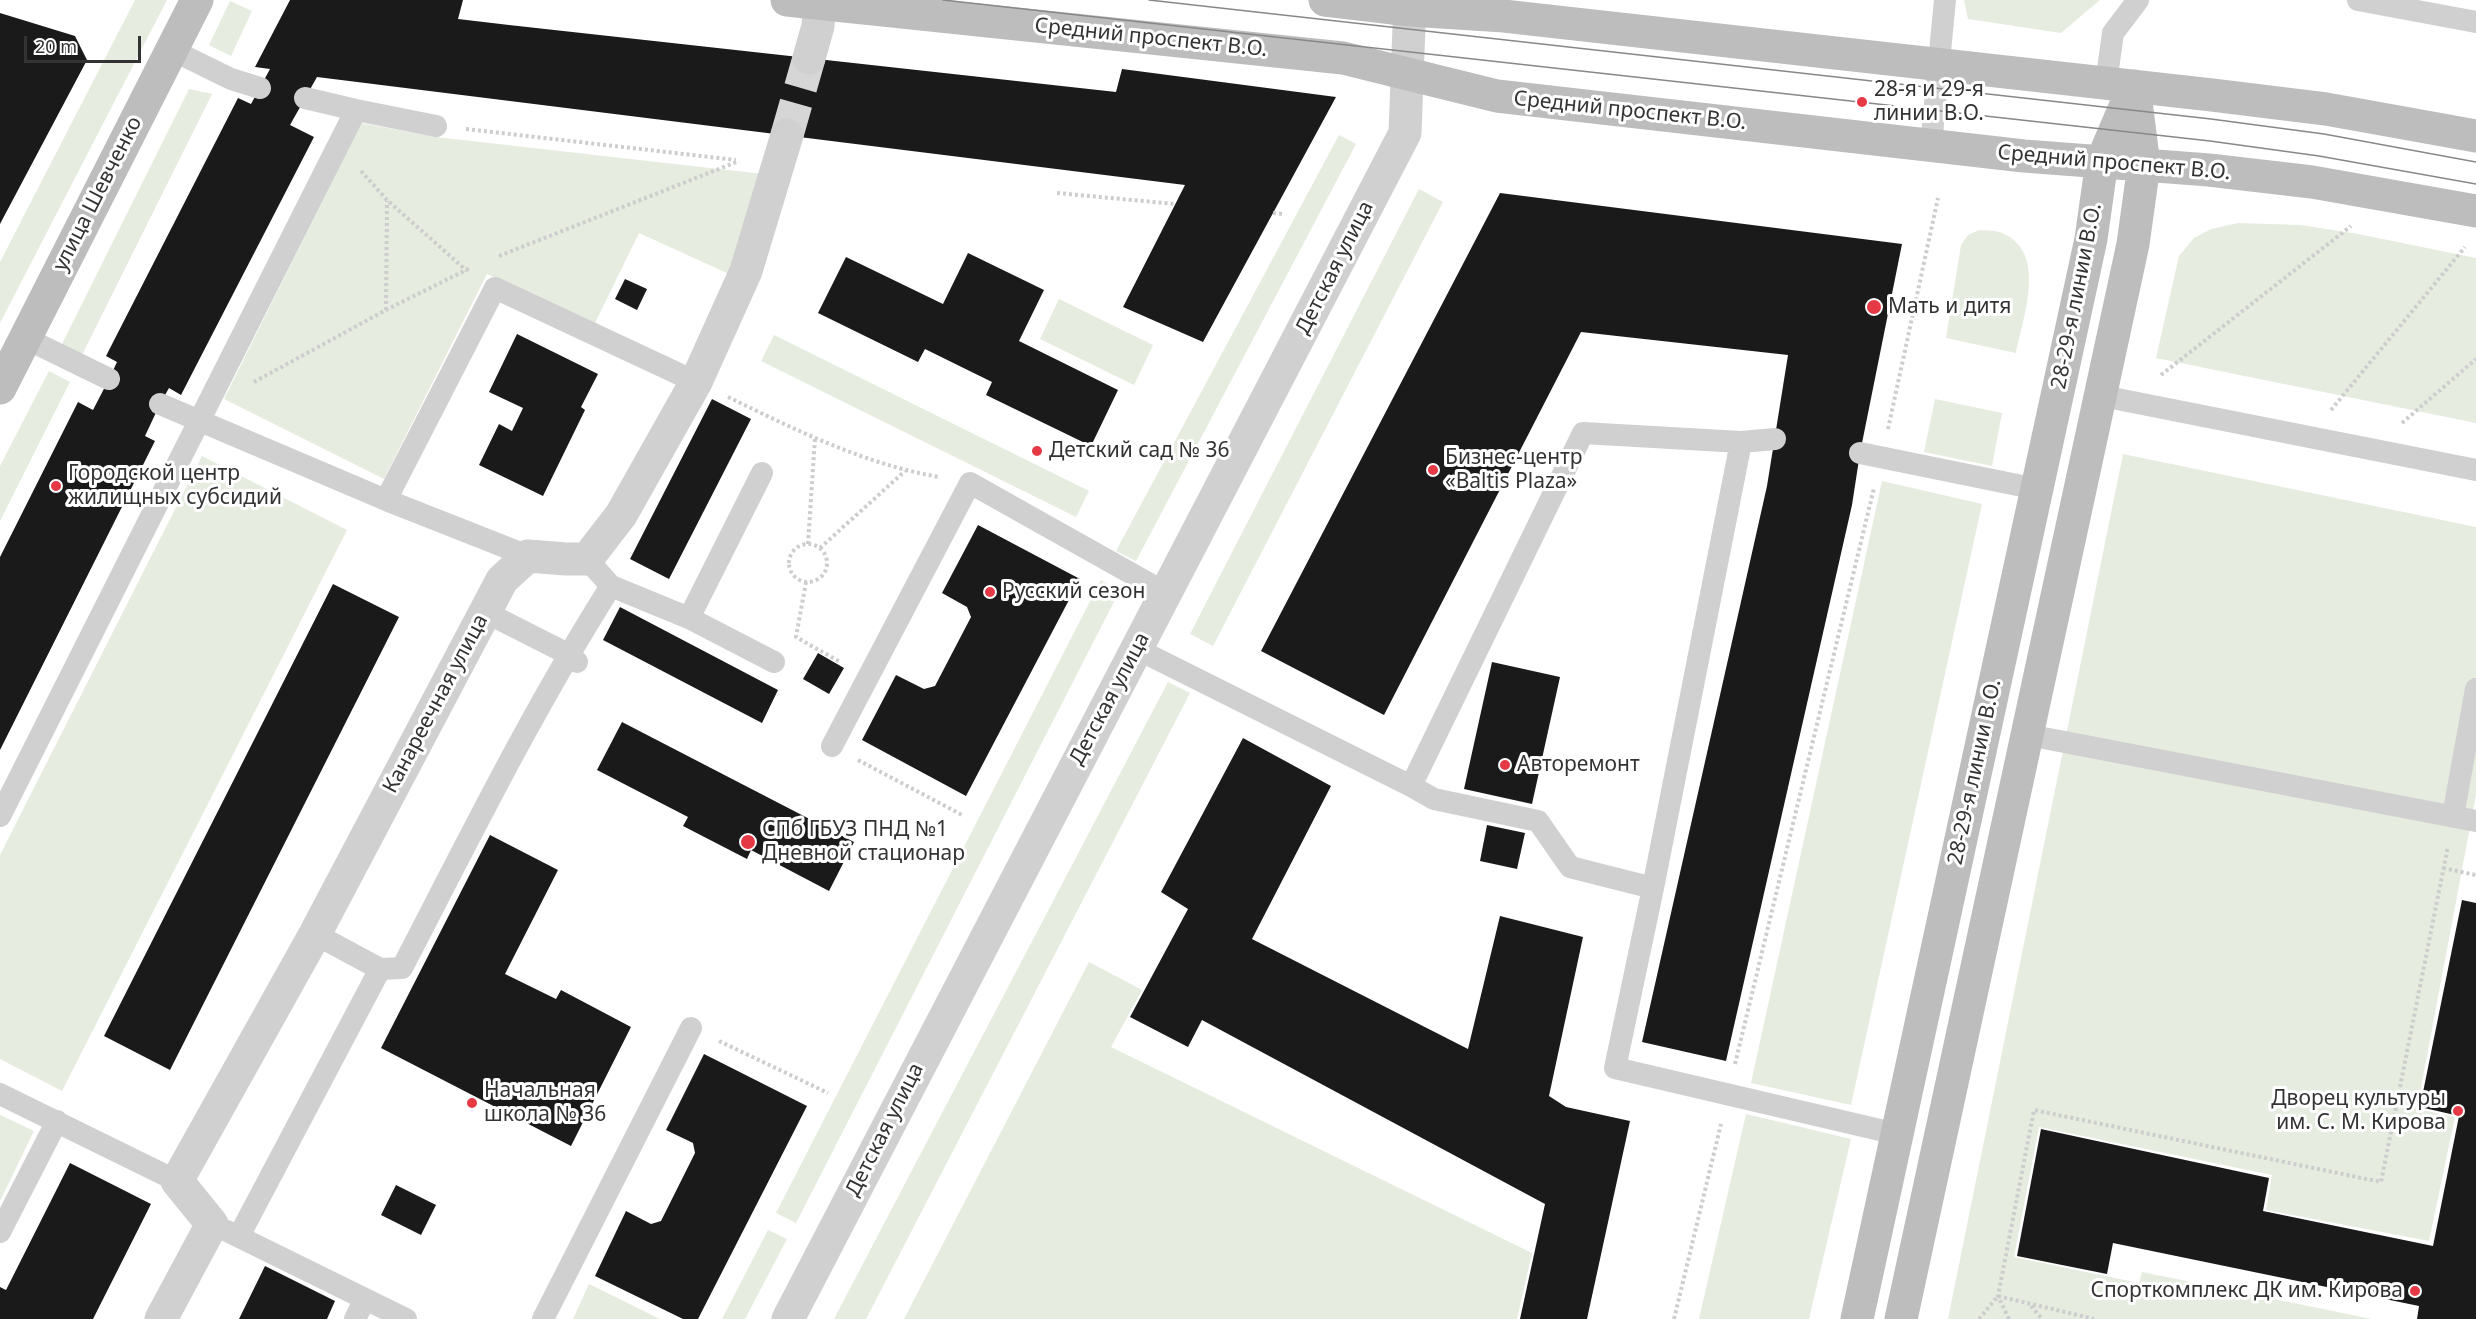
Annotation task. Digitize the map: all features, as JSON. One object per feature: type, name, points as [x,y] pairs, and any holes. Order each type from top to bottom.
[{"type":"street","name":"улица Шевченко","points":[[0,388],[197,0]]},
{"type":"street","name":"Средний проспект В.О.","points":[[787,0],[1343,58],[1497,96],[1931,145],[2312,182],[2476,211]]},
{"type":"street","points":[[1325,0],[1410,5],[2326,109],[2476,136]]},
{"type":"street","points":[[809,58],[818,26],[820,2]]},
{"type":"street","name":"Детская улица","points":[[788,1319],[1405,133],[1410,5]]},
{"type":"street","name":"28-29-я линии В.О.","points":[[1857,1319],[2091,238],[2102,162],[2120,85]]},
{"type":"street","name":"28-29-я линии В.О.","points":[[1901,1319],[2028,735],[2115,398],[2144,165],[2120,85]]},
{"type":"street","points":[[528,556],[586,559],[621,514],[696,382],[746,271],[783,151]]},
{"type":"street","name":"Канареечная улица","points":[[177,1181],[315,934],[502,580],[528,556]]},
{"type":"street","points":[[161,1319],[226,1230],[177,1181]]},
{"type":"lane","points":[[1931,145],[1945,0]]},
{"type":"lane","points":[[2120,85],[2113,33],[2138,0]]},
{"type":"lane","points":[[2358,0],[2474,14]]},
{"type":"lane","points":[[172,50],[231,79],[260,88]]},
{"type":"lane","points":[[305,98],[436,126]]},
{"type":"lane","points":[[0,816],[202,421],[357,110]]},
{"type":"lane","points":[[386,500],[495,288],[696,382]]},
{"type":"lane","points":[[25,338],[109,379]]},
{"type":"lane","points":[[2115,398],[2476,470]]},
{"type":"lane","points":[[160,404],[386,500],[528,556]]},
{"type":"lane","points":[[1411,786],[1583,433],[1741,442],[1775,439]]},
{"type":"lane","points":[[1741,442],[1615,1068],[1897,1134]]},
{"type":"lane","points":[[1871,456],[2037,489]]},
{"type":"lane","points":[[689,618],[762,473]]},
{"type":"lane","points":[[832,746],[969,483],[1166,593]]},
{"type":"lane","points":[[586,559],[611,586],[689,618],[774,662]]},
{"type":"lane","points":[[315,934],[380,969],[402,968],[611,586]]},
{"type":"lane","points":[[485,612],[572,658]]},
{"type":"lane","points":[[1137,649],[1434,799],[1538,821],[1570,867],[1653,888]]},
{"type":"lane","points":[[2453,816],[2476,689]]},
{"type":"lane","points":[[2028,735],[2476,821]]},
{"type":"lane","points":[[380,969],[226,1230],[406,1319]]},
{"type":"lane","points":[[543,1319],[691,1028]]},
{"type":"lane","points":[[0,1094],[177,1181]]},
{"type":"lane","points":[[0,1232],[57,1121]]},
{"type":"lane","points":[[355,1319],[365,1299]]},
{"type":"path","points":[[436,126],[783,151]]},
{"type":"path","points":[[339,146],[387,200],[465,270],[495,288]]},
{"type":"path","points":[[1057,193],[1175,204]]},
{"type":"path","points":[[1674,1319],[1728,1094],[1871,456],[1938,198]]},
{"type":"path","points":[[386,310],[387,200]]},
{"type":"path","points":[[1273,213],[1283,214]]},
{"type":"path","points":[[2115,398],[2354,223]]},
{"type":"path","points":[[2308,437],[2465,246]]},
{"type":"path","points":[[2371,449],[2476,359]]},
{"type":"path","points":[[696,382],[849,452],[906,471],[969,483]]},
{"type":"path","points":[[808,544],[815,438]]},
{"type":"path","points":[[820,548],[906,471]]},
{"type":"path","points":[[808,544],[820,548],[827,558],[826,570],[818,579],[806,582],[795,577],[789,566],[792,553],[802,545],[808,544]]},
{"type":"path","points":[[806,582],[796,637],[868,676]]},
{"type":"path","points":[[832,746],[964,816]]},
{"type":"path","points":[[1978,1319],[1998,1296],[2034,1110],[2381,1182],[2453,816]]},
{"type":"path","points":[[2443,868],[2476,875]]},
{"type":"path","points":[[691,1028],[828,1093]]},
{"type":"path","points":[[1998,1296],[2094,1319]]},
{"type":"path","points":[[1998,1296],[2009,1319]]},
{"type":"path","points":[[2030,1305],[2043,1319]]},
{"type":"shaded area","points":[[135,0],[167,0],[0,323],[0,262]]},
{"type":"shaded area","points":[[1964,0],[2100,0],[2061,33],[1968,19]]},
{"type":"shaded area","points":[[230,1],[252,11],[231,56],[209,45]]},
{"type":"shaded area","points":[[189,89],[212,94],[81,357],[61,346]]},
{"type":"shaded area","points":[[361,123],[436,137],[763,174],[729,274],[639,233],[595,323],[487,274],[384,479],[224,399]]},
{"type":"shaded area","points":[[1339,135],[1356,144],[1136,561],[1116,551]]},
{"type":"shaded area","points":[[1419,189],[1443,202],[1213,646],[1190,634]]},
{"type":"shaded area","points":[[2238,223],[2301,225],[2476,258],[2476,423],[2156,358],[2179,256],[2194,238],[2211,229]]},
{"type":"shaded area","points":[[1979,230],[2002,233],[2016,242],[2025,255],[2029,287],[2016,353],[1946,338],[1961,245],[1968,235]]},
{"type":"shaded area","points":[[1059,299],[1153,345],[1134,385],[1040,339]]},
{"type":"shaded area","points":[[774,335],[1089,491],[1076,517],[761,361]]},
{"type":"shaded area","points":[[49,371],[70,382],[0,521],[0,466]]},
{"type":"shaded area","points":[[1935,399],[2002,413],[1992,466],[1924,452]]},
{"type":"shaded area","points":[[2123,454],[2476,527],[2476,795],[2417,1109],[2455,1117],[2429,1241],[2266,1210],[2272,1175],[2039,1127],[2014,1257],[2139,1283],[2142,1272],[2372,1319],[1948,1319]]},
{"type":"shaded area","points":[[202,456],[347,530],[62,1091],[0,1059],[0,855]]},
{"type":"shaded area","points":[[1882,481],[1982,504],[1851,1105],[1751,1083]]},
{"type":"shaded area","points":[[1101,580],[1120,590],[796,1223],[776,1213]]},
{"type":"shaded area","points":[[1168,682],[1190,693],[866,1319],[834,1319]]},
{"type":"shaded area","points":[[1089,962],[1142,990],[1111,1047],[1532,1253],[1517,1319],[904,1319]]},
{"type":"shaded area","points":[[1746,1114],[1851,1139],[1809,1319],[1699,1319]]},
{"type":"shaded area","points":[[0,1115],[34,1131],[0,1201]]},
{"type":"shaded area","points":[[768,1230],[787,1239],[745,1319],[722,1319]]},
{"type":"shaded area","points":[[589,1284],[660,1319],[573,1319]]},
{"type":"building","points":[[290,0],[463,0],[458,19],[509,25],[1116,92],[1122,69],[1336,97],[1203,342],[1123,307],[1185,185],[317,77],[290,125],[314,137],[181,395],[169,388],[160,404],[145,436],[155,441],[0,750],[0,557],[78,402],[93,410],[117,362],[106,356],[238,98],[251,104],[270,69],[255,67]]},
{"type":"building","points":[[0,13],[75,36],[87,60],[0,224]]},
{"type":"building","name":"Бизнес-центр «Baltis Plaza»","points":[[1500,193],[1902,244],[1860,453],[1852,505],[1726,1061],[1642,1042],[1767,486],[1788,355],[1581,332],[1384,715],[1261,651]]},
{"type":"building","points":[[968,253],[1044,290],[1019,341],[1118,390],[1091,446],[986,395],[992,382],[925,349],[918,362],[818,313],[846,257],[943,304]]},
{"type":"building","points":[[625,279],[647,289],[637,310],[615,299]]},
{"type":"building","points":[[517,334],[598,374],[581,407],[585,410],[543,496],[479,465],[499,424],[512,431],[523,408],[489,392]]},
{"type":"building","points":[[712,399],[751,419],[669,579],[630,559]]},
{"type":"building","points":[[978,525],[1080,579],[966,796],[862,740],[896,675],[924,689],[935,686],[971,617],[967,607],[942,593]]},
{"type":"building","points":[[333,584],[399,617],[170,1070],[104,1036]]},
{"type":"building","points":[[620,607],[778,690],[762,723],[603,640]]},
{"type":"building","points":[[818,653],[844,668],[829,694],[803,679]]},
{"type":"building","points":[[1492,662],[1560,677],[1532,804],[1464,789]]},
{"type":"building","points":[[622,722],[854,842],[829,891],[751,850],[747,859],[683,826],[688,817],[597,770]]},
{"type":"building","points":[[1243,738],[1331,786],[1252,939],[1468,1049],[1500,916],[1583,937],[1549,1096],[1566,1107],[1630,1121],[1587,1319],[1520,1319],[1545,1204],[1202,1020],[1188,1047],[1130,1017],[1188,909],[1161,892]]},
{"type":"building","points":[[1487,825],[1525,833],[1517,869],[1480,861]]},
{"type":"building","points":[[490,835],[558,870],[505,974],[556,999],[561,990],[631,1027],[571,1146],[381,1048]]},
{"type":"building","name":"Дворец культуры им. С. М. Кирова","points":[[2462,900],[2476,903],[2476,1319],[2417,1319],[2419,1306],[2113,1243],[2107,1274],[2017,1256],[2041,1129],[2269,1178],[2263,1211],[2433,1246],[2459,1116],[2420,1107]]},
{"type":"building","points":[[704,1054],[807,1106],[698,1319],[683,1319],[595,1276],[626,1211],[651,1224],[661,1221],[695,1153],[693,1143],[666,1130]]},
{"type":"building","points":[[70,1163],[151,1204],[93,1319],[0,1319],[0,1287],[6,1290]]},
{"type":"building","points":[[396,1185],[436,1205],[421,1235],[381,1215]]},
{"type":"building","points":[[265,1266],[335,1301],[327,1319],[239,1319]]},
{"type":"tunnel","points":[[787,135],[809,58]]},
{"type":"tram line","points":[[943,0],[2210,141],[2319,156],[2476,184]]},
{"type":"tram line","points":[[1149,0],[2211,119],[2324,134],[2476,162]]},
{"type":"place","name":"28-я и 29-я линии В.О.","points":[[1862,102]]},
{"type":"place","name":"Мать и дитя","points":[[1874,307]]},
{"type":"place","name":"Детский сад № 36","points":[[1037,451]]},
{"type":"place","name":"Бизнес-центр «Baltis Plaza»","points":[[1433,470]]},
{"type":"place","name":"Городской центр жилищных субсидий","points":[[56,486]]},
{"type":"place","name":"Русский сезон","points":[[990,592]]},
{"type":"place","name":"Авторемонт","points":[[1505,765]]},
{"type":"place","name":"СПб ГБУЗ ПНД №1 Дневной стационар","points":[[748,842]]},
{"type":"place","name":"Начальная школа № 36","points":[[472,1103]]},
{"type":"place","name":"Дворец культуры им. С. М. Кирова","points":[[2458,1111]]},
{"type":"place","name":"Спорткомплекс ДК им. Кирова","points":[[2415,1291]]}]
